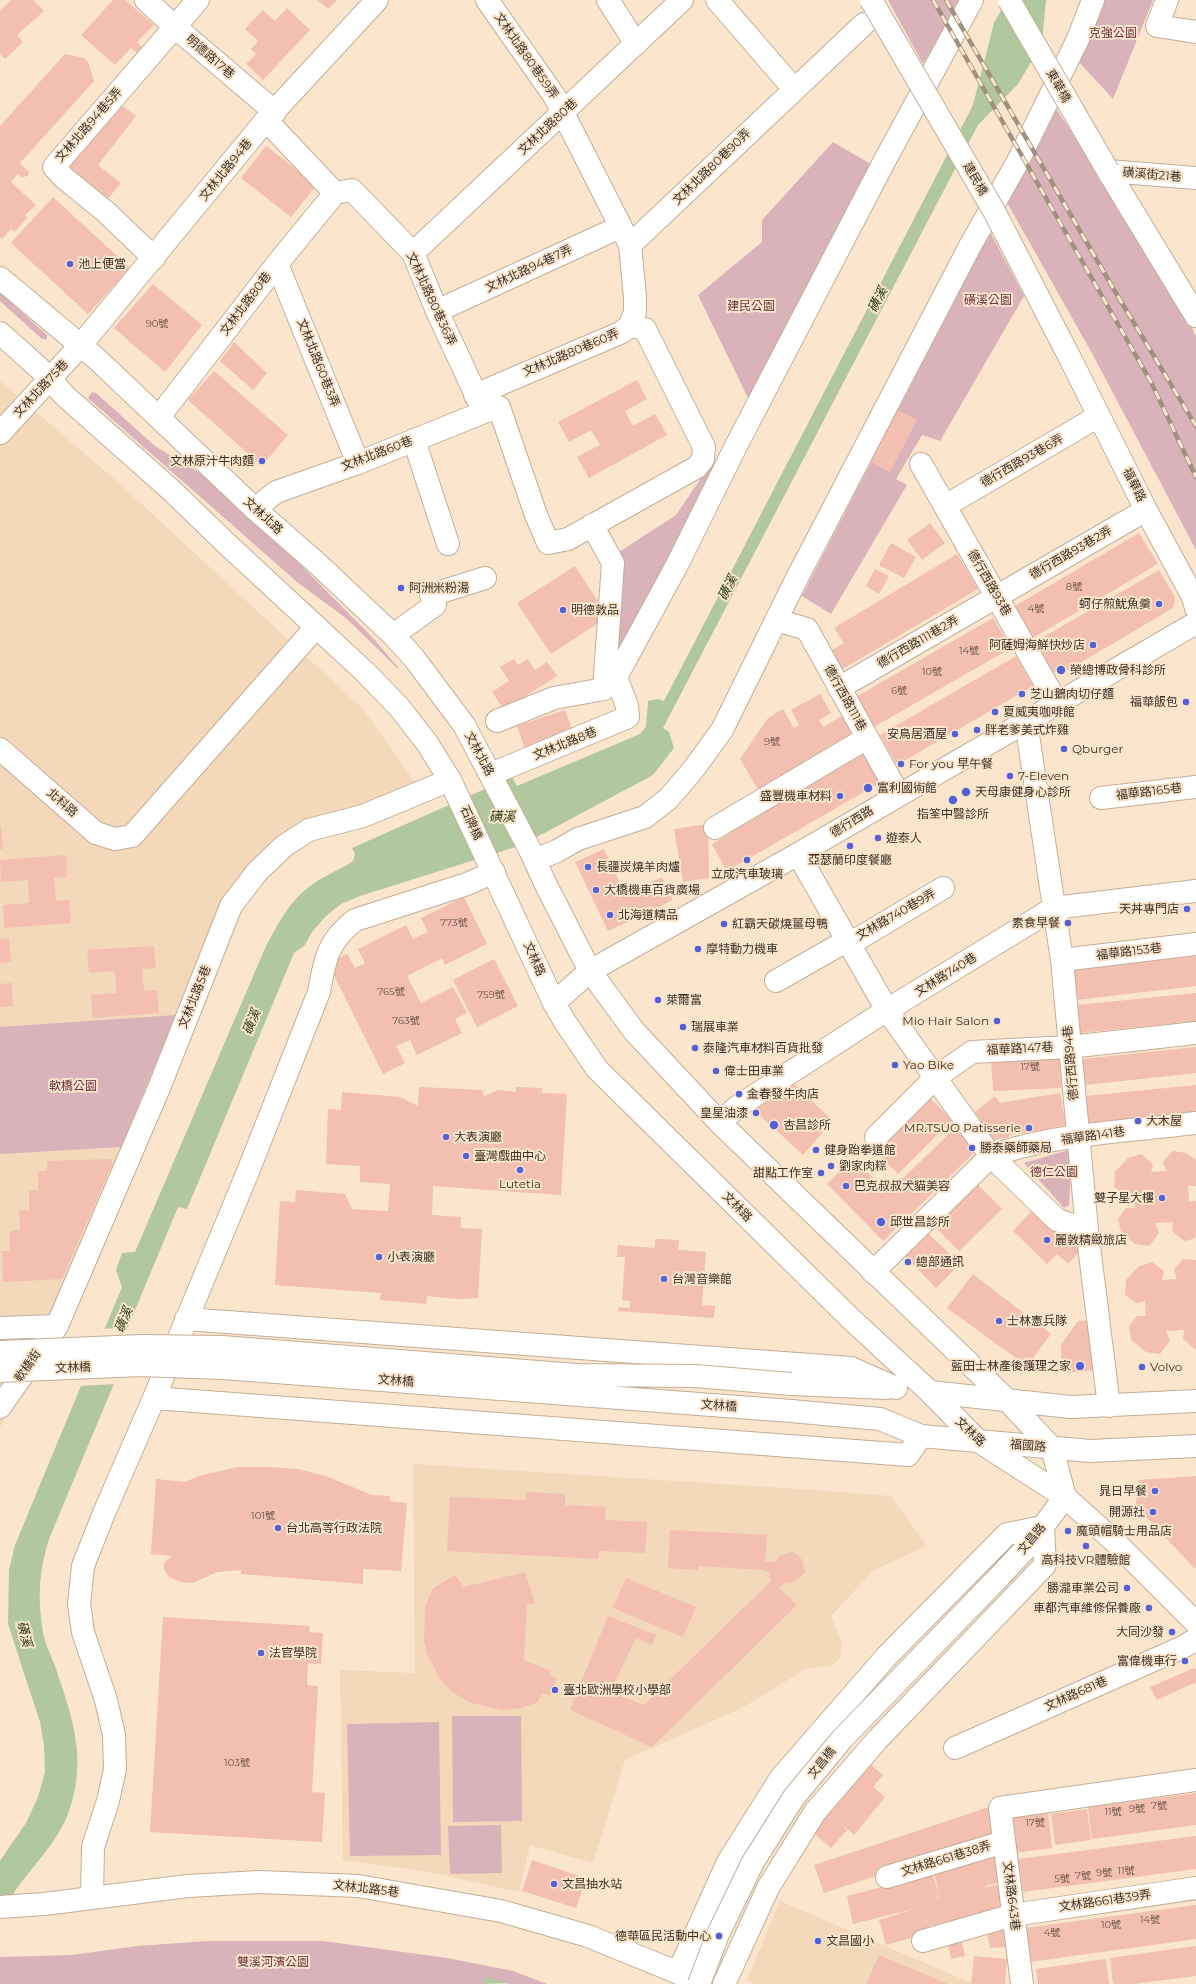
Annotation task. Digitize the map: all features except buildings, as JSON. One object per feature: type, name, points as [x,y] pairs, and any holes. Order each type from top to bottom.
[{"type":"street","name":"明德路17巷","points":[[146,0],[271,116],[335,194]]},
{"type":"street","name":"文林北路94巷5弄","points":[[154,258],[106,212],[63,177],[54,167],[198,0]]},
{"type":"street","name":"文林北路94巷","points":[[81,345],[271,116],[377,0]]},
{"type":"street","name":"文林北路80巷59弄","points":[[487,0],[555,97],[562,113]]},
{"type":"street","points":[[608,0],[636,44]]},
{"type":"street","name":"文林北路80巷","points":[[413,253],[682,0]]},
{"type":"street","points":[[718,0],[794,89]]},
{"type":"street","name":"建民橋","points":[[871,0],[994,211],[1072,362]]},
{"type":"street","name":"文林北路8巷","points":[[492,778],[628,717],[627,706],[616,677],[677,566],[737,444],[885,160],[972,0]]},
{"type":"street","name":"東華橋","points":[[1009,0],[1108,171]]},
{"type":"street","points":[[532,854],[557,851],[578,839],[645,817],[668,799],[694,770],[722,730],[776,620],[970,246],[1017,163],[1078,39],[1093,0]]},
{"type":"street","points":[[1167,0],[1157,26],[1196,32]]},
{"type":"street","name":"文林北路80巷90弄","points":[[625,236],[794,89],[864,24]]},
{"type":"street","name":"文林北路80巷60弄","points":[[480,403],[620,333],[630,326],[635,312],[635,297],[625,236],[562,113]]},
{"type":"street","points":[[1108,171],[1196,316]]},
{"type":"street","name":"磺溪街21巷","points":[[1108,171],[1196,178]]},
{"type":"street","name":"文林北路80巷36弄","points":[[335,194],[352,190],[413,253],[437,311],[480,403]]},
{"type":"street","name":"文林北路80巷","points":[[159,417],[277,264],[335,194]]},
{"type":"street","name":"文林北路94巷7弄","points":[[437,311],[625,236]]},
{"type":"street","name":"文林北路60巷3弄","points":[[277,264],[358,463]]},
{"type":"street","name":"文林北路","points":[[0,278],[81,345],[255,509],[319,565],[393,635],[419,664],[464,725],[492,778]]},
{"type":"street","points":[[480,403],[499,407],[536,515],[548,543],[568,539],[697,467],[703,459],[704,447],[645,329],[630,326]]},
{"type":"street","points":[[0,333],[65,396],[171,490],[399,707],[427,743],[453,786]]},
{"type":"street","name":"文林北路75巷","points":[[0,433],[81,345]]},
{"type":"street","name":"福華路","points":[[1072,362],[1146,510],[1193,597],[1196,608]]},
{"type":"street","name":"文林北路60巷","points":[[255,509],[276,492],[358,463],[414,440],[480,403]]},
{"type":"street","name":"德行西路93巷6弄","points":[[944,506],[1099,416]]},
{"type":"street","points":[[414,440],[448,544]]},
{"type":"street","name":"德行西路93巷","points":[[921,464],[1057,702]]},
{"type":"street","name":"德行西路93巷2弄","points":[[996,596],[1146,510]]},
{"type":"street","points":[[497,722],[554,698],[604,689],[613,563],[592,525]]},
{"type":"street","points":[[393,635],[435,605],[431,595],[485,578]]},
{"type":"street","name":"德行西路111巷2弄","points":[[839,688],[996,596]]},
{"type":"street","name":"德行西路111巷","points":[[776,620],[807,630],[899,795]]},
{"type":"street","name":"德行西路","points":[[554,1003],[590,971],[798,854],[1026,722],[1057,702],[1196,623]]},
{"type":"street","name":"北科路","points":[[0,749],[96,833],[115,839],[132,836],[316,627]]},
{"type":"street","name":"德行西路94巷","points":[[1026,722],[1062,960],[1087,1230],[1109,1406]]},
{"type":"street","points":[[715,828],[867,738]]},
{"type":"street","points":[[492,778],[532,854],[590,971],[634,1031],[720,1123],[1007,1400],[1052,1448],[1065,1496]]},
{"type":"street","name":"石牌橋","points":[[453,786],[490,863]]},
{"type":"street","name":"文林北路5巷","points":[[57,1326],[159,1088],[231,906],[257,872],[284,846],[309,830],[363,816],[453,786]]},
{"type":"street","name":"福華路165巷","points":[[1101,798],[1196,787]]},
{"type":"street","name":"文林路740巷9弄","points":[[798,854],[887,1010],[991,1156],[1057,1220],[1087,1230]]},
{"type":"street","points":[[92,1897],[93,1847],[108,1801],[115,1762],[114,1735],[106,1700],[83,1632],[79,1604],[83,1566],[247,1174],[319,992],[323,968],[332,943],[341,931],[355,920],[467,884],[490,863]]},
{"type":"street","name":"文林路","points":[[490,863],[554,1003],[597,1069],[850,1318],[930,1392],[978,1442],[1065,1496],[1113,1540],[1196,1623]]},
{"type":"street","name":"文林路740巷9弄","points":[[776,981],[848,940],[858,939],[943,888]]},
{"type":"street","name":"文林路740巷","points":[[720,1123],[737,1107],[887,1010],[1054,908],[1196,891]]},
{"type":"street","name":"福華路153巷","points":[[1062,960],[1196,944]]},
{"type":"street","name":"福華路147巷","points":[[876,1137],[936,1077],[972,1052],[1069,1047],[1196,1033]]},
{"type":"street","name":"福華路141巷","points":[[991,1156],[1009,1149],[1078,1137],[1196,1124]]},
{"type":"street","points":[[873,1272],[991,1156]]},
{"type":"street","points":[[186,1319],[851,1368],[896,1388],[1071,1407],[1196,1401]]},
{"type":"street","points":[[0,1328],[57,1326]]},
{"type":"street","name":"軟橋街","points":[[2,1401],[57,1326]]},
{"type":"street","name":"文林橋","points":[[0,1352],[140,1346],[222,1347],[576,1376],[695,1376],[869,1389],[896,1388]]},
{"type":"street","name":"文林橋","points":[[0,1371],[140,1365],[223,1368],[791,1411]]},
{"type":"street","points":[[154,1398],[908,1455],[921,1436]]},
{"type":"street","name":"福國路","points":[[791,1411],[880,1419],[921,1436],[978,1442],[1090,1451],[1196,1446]]},
{"type":"street","name":"文昌路","points":[[997,1579],[1043,1527],[1065,1496]]},
{"type":"street","points":[[678,1973],[728,1862],[780,1779],[885,1658],[1007,1534],[1043,1527],[1045,1565],[877,1740],[815,1812],[768,1888],[724,1984]]},
{"type":"street","name":"文昌橋","points":[[699,1984],[718,1934],[753,1862],[794,1797],[842,1739],[997,1579]]},
{"type":"street","name":"文林路681巷","points":[[955,1748],[1183,1647],[1196,1639]]},
{"type":"street","name":"文林路643巷","points":[[1022,1984],[1000,1808],[1196,1780]]},
{"type":"street","name":"文林路661巷38弄","points":[[887,1877],[1004,1842]]},
{"type":"street","name":"文林北路5巷","points":[[0,1906],[44,1904],[188,1886],[259,1882],[358,1886],[501,1911],[588,1936],[703,1984]]},
{"type":"street","name":"文林路661巷39弄","points":[[923,1941],[1013,1915],[1196,1888]]},
{"type":"shaded area","points":[[0,381],[119,483],[364,710],[419,788],[308,822],[222,901],[56,1307],[0,1428]]},
{"type":"shaded area","name":"臺北歐洲學校小學部","points":[[413,1464],[891,1496],[927,1546],[874,1570],[831,1616],[842,1643],[840,1658],[832,1666],[807,1668],[742,1708],[625,1760],[593,1863],[530,1845],[519,1892],[429,1872],[343,1860],[340,1670],[415,1673]]},
{"type":"shaded area","name":"文昌國小","points":[[780,1901],[974,1984],[753,1984],[747,1980]]},
{"type":"green space","points":[[888,0],[960,0],[923,64]]},
{"type":"green space","name":"克強公園","points":[[1099,0],[1153,0],[1113,99],[1077,60]]},
{"type":"green space","points":[[1054,105],[1180,301],[1196,337],[1196,550],[1093,355],[1005,199]]},
{"type":"green space","name":"建民公園","points":[[833,142],[874,166],[750,402],[698,295],[762,242],[762,220]]},
{"type":"green space","name":"磺溪公園","points":[[990,232],[1024,296],[940,441],[922,435],[896,479],[907,485],[831,614],[802,596]]},
{"type":"green space","points":[[0,293],[47,335],[47,339],[42,339],[0,301]]},
{"type":"green space","points":[[92,392],[96,393],[155,446],[211,480],[276,540],[373,638],[398,669],[347,619],[297,582],[88,398]]},
{"type":"green space","points":[[712,462],[718,466],[611,668],[619,552],[676,515]]},
{"type":"green space","name":"軟橋公園","points":[[176,1015],[121,1147],[0,1154],[0,1027]]},
{"type":"green space","name":"德仁公園","points":[[1072,1149],[1069,1205],[1064,1208],[1024,1163]]},
{"type":"green space","points":[[452,1716],[521,1716],[522,1821],[453,1822]]},
{"type":"green space","points":[[439,1722],[441,1855],[350,1856],[347,1724]]},
{"type":"green space","points":[[501,1825],[502,1873],[450,1874],[448,1826]]},
{"type":"green space","name":"雙溪河濱公園","points":[[208,1941],[323,1941],[447,1958],[513,1971],[547,1984],[508,1984],[485,1977],[482,1984],[0,1984],[0,1957],[72,1955],[137,1946]]},
{"type":"water","name":"磺溪","points":[[1007,0],[1046,0],[1042,44],[1018,84],[978,125],[663,728],[669,732],[674,748],[653,775],[522,845],[360,896],[341,904],[326,916],[312,932],[305,945],[294,953],[187,1209],[178,1207],[128,1327],[136,1331],[49,1539],[41,1574],[41,1620],[45,1642],[68,1705],[76,1739],[77,1774],[69,1811],[64,1823],[51,1844],[13,1894],[0,1918],[0,1861],[26,1823],[38,1797],[45,1772],[44,1746],[40,1722],[8,1624],[9,1570],[15,1545],[122,1287],[116,1270],[122,1253],[135,1252],[266,946],[291,904],[305,890],[353,861],[355,854],[352,848],[512,777],[517,786],[640,734],[646,727],[648,701],[658,699],[664,701],[973,105],[994,23]]},
{"type":"water","points":[[485,1977],[508,1983],[482,1984]]},
{"type":"pier","points":[[133,1327],[138,1332],[116,1384],[78,1386],[102,1329]]},
{"type":"railway","points":[[933,0],[1151,382],[1196,477]]},
{"type":"railway","points":[[946,0],[1116,293],[1196,426]]},
{"type":"place","name":"池上便當","points":[[70,264]]},
{"type":"place","name":"文林原汁牛肉麵","points":[[262,461]]},
{"type":"place","name":"阿洲米粉湯","points":[[401,588]]},
{"type":"place","name":"蚵仔煎魷魚羹","points":[[1159,604]]},
{"type":"place","name":"明德敦品","points":[[563,610]]},
{"type":"place","name":"阿薩姆海鮮快炒店","points":[[1093,645]]},
{"type":"place","name":"榮總博政骨科診所","points":[[1061,670]]},
{"type":"place","name":"芝山鵝肉切仔麵","points":[[1022,694]]},
{"type":"place","name":"福華飯包","points":[[1186,702]]},
{"type":"place","name":"夏威夷咖啡館","points":[[995,712]]},
{"type":"place","name":"胖老爹美式炸雞","points":[[977,730]]},
{"type":"place","name":"安鳥居酒屋","points":[[955,734]]},
{"type":"place","name":"Qburger","points":[[1064,749]]},
{"type":"place","name":"For you 早午餐","points":[[901,764]]},
{"type":"place","name":"7-Eleven","points":[[1010,776]]},
{"type":"place","name":"富利國術館","points":[[868,788]]},
{"type":"place","name":"天母康健身心診所","points":[[966,792]]},
{"type":"place","name":"盛豐機車材料","points":[[840,796]]},
{"type":"place","name":"指筌中醫診所","points":[[953,800]]},
{"type":"place","name":"遊泰人","points":[[878,838]]},
{"type":"place","name":"亞瑟蘭印度餐廳","points":[[850,846]]},
{"type":"place","name":"立成汽車玻璃","points":[[747,860]]},
{"type":"place","name":"長疆炭燒羊肉爐","points":[[588,867]]},
{"type":"place","name":"大橋機車百貨廣場","points":[[596,890]]},
{"type":"place","name":"天丼專門店","points":[[1187,909]]},
{"type":"place","name":"北海道精品","points":[[610,915]]},
{"type":"place","name":"素食早餐","points":[[1068,923]]},
{"type":"place","name":"紅霸天碳燒薑母鴨","points":[[724,924]]},
{"type":"place","name":"摩特動力機車","points":[[698,949]]},
{"type":"place","name":"萊爾富","points":[[658,1000]]},
{"type":"place","name":"Mio Hair Salon","points":[[997,1021]]},
{"type":"place","name":"瑞展車業","points":[[683,1027]]},
{"type":"place","name":"泰隆汽車材料百貨批發","points":[[695,1048]]},
{"type":"place","name":"Yao Bike","points":[[895,1065]]},
{"type":"place","name":"偉士田車業","points":[[716,1071]]},
{"type":"place","name":"金春發牛肉店","points":[[739,1094]]},
{"type":"place","name":"皇星油漆","points":[[756,1113]]},
{"type":"place","name":"大木屋","points":[[1138,1121]]},
{"type":"place","name":"杏昌診所","points":[[774,1125]]},
{"type":"place","name":"MR.TSUO Patisserie","points":[[1029,1128]]},
{"type":"place","name":"大表演廳","points":[[446,1137]]},
{"type":"place","name":"勝泰藥師藥局","points":[[972,1148]]},
{"type":"place","name":"健身跆拳道館","points":[[816,1150]]},
{"type":"place","name":"臺灣戲曲中心","points":[[466,1156]]},
{"type":"place","name":"劉家肉粽","points":[[831,1166]]},
{"type":"place","name":"Lutetia","points":[[520,1170]]},
{"type":"place","name":"甜點工作室","points":[[821,1173]]},
{"type":"place","name":"巴克叔叔犬貓美容","points":[[846,1186]]},
{"type":"place","name":"雙子星大樓","points":[[1162,1198]]},
{"type":"place","name":"邱世昌診所","points":[[881,1222]]},
{"type":"place","name":"麗敦精緻旅店","points":[[1047,1240]]},
{"type":"place","name":"小表演廳","points":[[379,1257]]},
{"type":"place","name":"總部通訊","points":[[908,1262]]},
{"type":"place","name":"台灣音樂館","points":[[664,1279]]},
{"type":"place","name":"士林憲兵隊","points":[[999,1321]]},
{"type":"place","name":"藍田士林產後護理之家","points":[[1080,1366]]},
{"type":"place","name":"Volvo","points":[[1142,1367]]},
{"type":"place","name":"晁日早餐","points":[[1155,1491]]},
{"type":"place","name":"開源社","points":[[1153,1512]]},
{"type":"place","name":"台北高等行政法院","points":[[278,1528]]},
{"type":"place","name":"魔頭帽騎士用品店","points":[[1068,1531]]},
{"type":"place","name":"高科技VR體驗館","points":[[1086,1546]]},
{"type":"place","name":"勝瀧車業公司","points":[[1127,1588]]},
{"type":"place","name":"車都汽車維修保養廠","points":[[1149,1608]]},
{"type":"place","name":"大同沙發","points":[[1172,1632]]},
{"type":"place","name":"法官學院","points":[[261,1653]]},
{"type":"place","name":"富偉機車行","points":[[1185,1661]]},
{"type":"place","name":"臺北歐洲學校小學部","points":[[555,1690]]},
{"type":"place","name":"文昌抽水站","points":[[554,1884]]},
{"type":"place","name":"德華區民活動中心","points":[[719,1936]]},
{"type":"place","name":"文昌國小","points":[[818,1941]]}]
